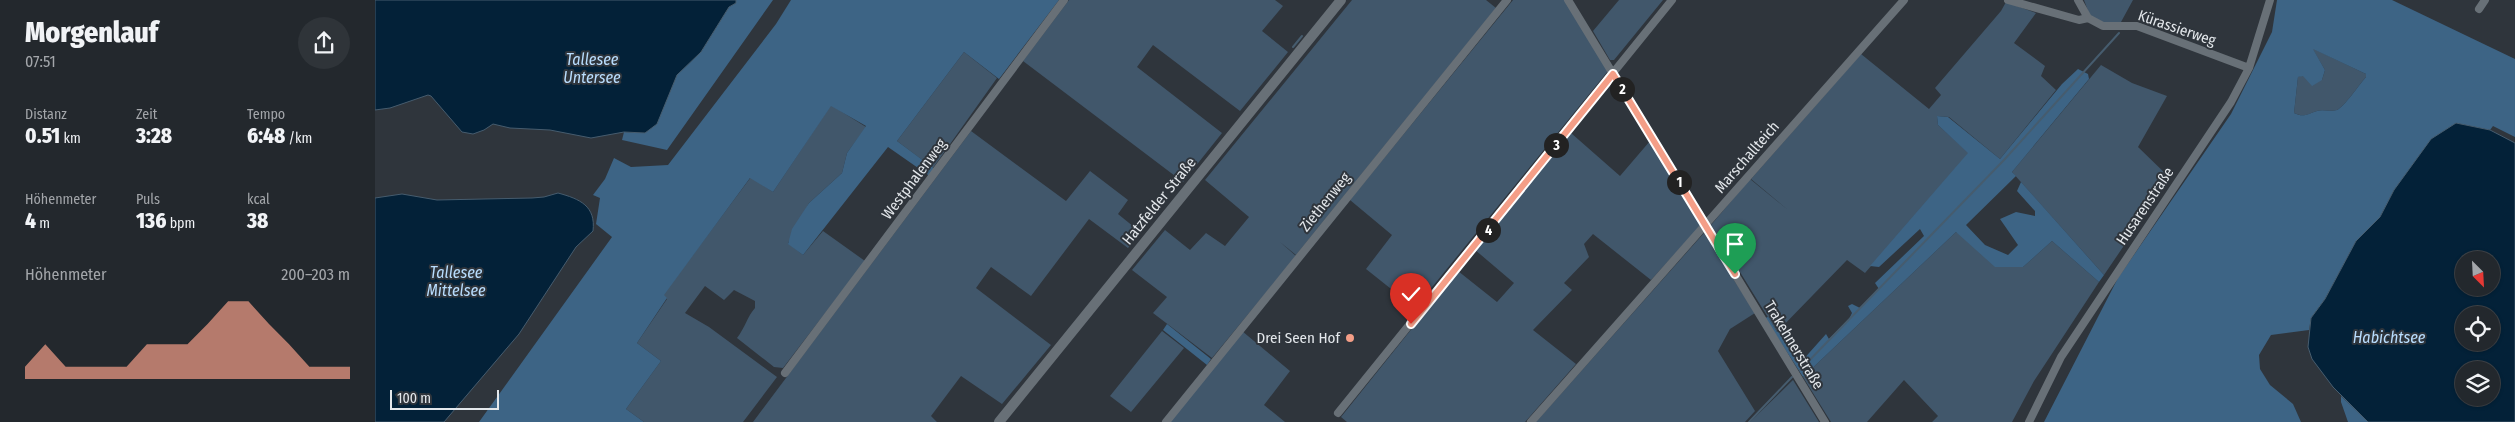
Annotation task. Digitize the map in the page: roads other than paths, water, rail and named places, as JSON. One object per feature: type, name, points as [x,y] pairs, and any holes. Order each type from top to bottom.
[{"type":"street","name":"Westphalenweg","points":[[785,373],[1064,0]]},
{"type":"street","name":"Hatzfelder Straße","points":[[999,422],[1341,0]]},
{"type":"street","name":"Ziethenweg","points":[[1166,422],[1507,0]]},
{"type":"street","name":"Trakehnerstraße","points":[[1568,0],[1825,422]]},
{"type":"street","points":[[1338,414],[1672,0]]},
{"type":"street","name":"Marschallteich","points":[[1531,422],[1904,0]]},
{"type":"street","name":"Kürassierweg","points":[[2008,0],[2079,20],[2088,18],[2103,26],[2137,26],[2249,68]]},
{"type":"street","points":[[2078,0],[2088,18]]},
{"type":"street","name":"Husarenstraße","points":[[2029,422],[2061,357],[2229,106],[2249,68],[2271,0]]},
{"type":"street","points":[[2479,9],[2485,0]]},
{"type":"water","name":"Tallesee Untersee","points":[[375,0],[736,0],[736,3],[729,7],[701,52],[677,75],[657,124],[645,133],[624,132],[591,138],[550,130],[510,128],[493,124],[473,134],[462,132],[431,96],[428,95],[390,108],[375,110]]},
{"type":"water","name":"Habichtsee","points":[[2456,123],[2490,130],[2515,143],[2515,422],[2368,422],[2333,387],[2312,359],[2308,347],[2311,318],[2325,299],[2356,241],[2380,217],[2394,190],[2431,139]]},
{"type":"water","name":"Tallesee Mittelsee","points":[[558,193],[580,201],[585,205],[592,215],[593,231],[576,247],[519,334],[444,422],[375,422],[375,198],[402,194],[437,200],[532,198]]},
{"type":"waterway","points":[[1800,370],[2004,160],[2119,33]]},
{"type":"waterway","points":[[1293,47],[1302,36]]},
{"type":"waterway","points":[[1749,422],[1792,377]]},
{"type":"place","name":"Drei Seen Hof","points":[[1350,338]]}]
